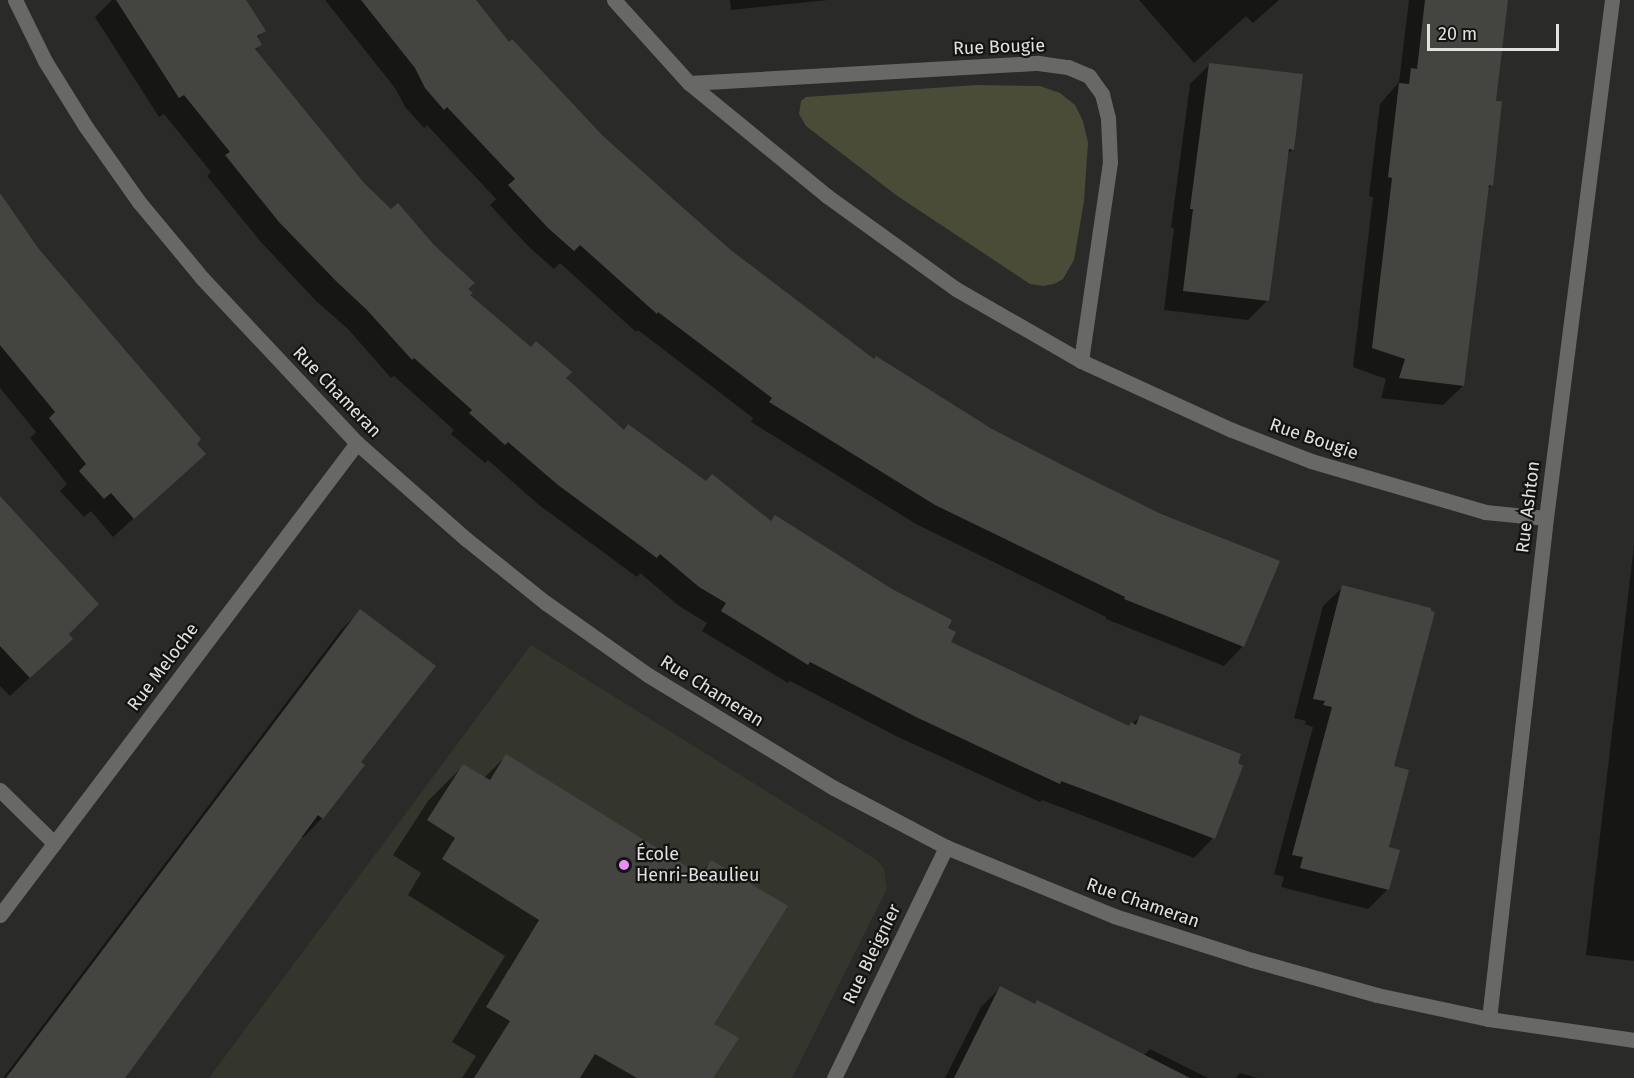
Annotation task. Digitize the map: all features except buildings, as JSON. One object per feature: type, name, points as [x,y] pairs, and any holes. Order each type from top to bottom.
[{"type":"street","name":"Rue Chameran","points":[[15,0],[45,61],[86,127],[140,202],[202,278],[357,443],[466,539],[546,603],[648,675],[834,788],[946,847],[1114,916],[1252,960],[1377,995],[1489,1020],[1634,1040]]},
{"type":"street","name":"Rue Bougie","points":[[614,0],[689,83],[827,196],[956,289],[1081,362],[1232,430],[1311,461],[1485,512],[1546,519]]},
{"type":"street","name":"Rue Ashton","points":[[1489,1020],[1546,519],[1611,0]]},
{"type":"street","name":"Rue Bougie","points":[[689,83],[1038,63],[1068,67],[1089,76],[1102,93],[1108,118],[1110,162],[1081,362]]},
{"type":"street","name":"Rue Meloche","points":[[0,915],[357,443]]},
{"type":"street","points":[[0,790],[54,843]]},
{"type":"street","name":"Rue Bleignier","points":[[834,1078],[946,847]]},
{"type":"shaded area","name":"École Henri-Beaulieu","points":[[531,645],[877,860],[884,869],[887,889],[792,1078],[209,1078]]},
{"type":"green space","points":[[976,85],[1040,86],[1060,93],[1075,105],[1083,121],[1088,143],[1084,201],[1074,260],[1063,279],[1054,284],[1043,286],[1030,284],[896,195],[806,126],[799,114],[801,101],[806,97]]},
{"type":"place","name":"École Henri-Beaulieu","points":[[624,865]]}]
